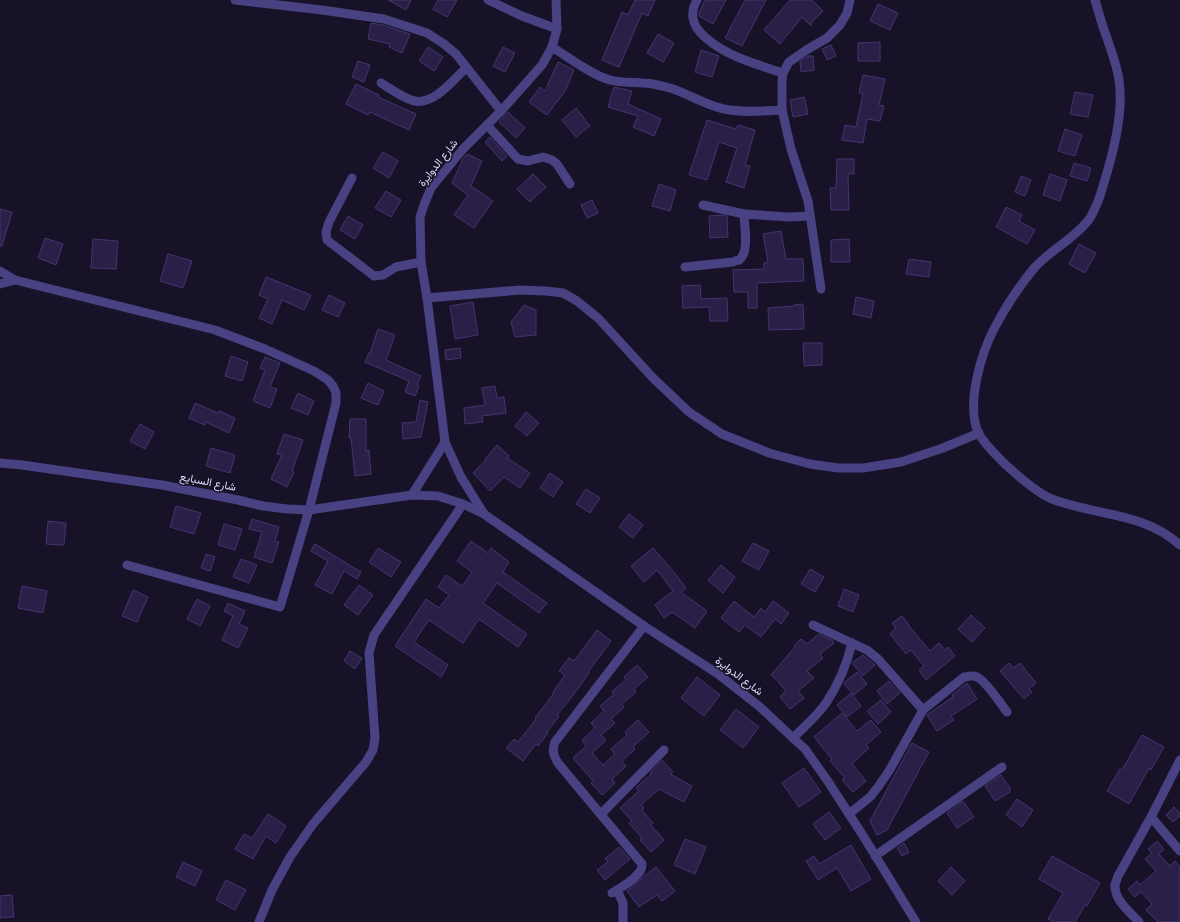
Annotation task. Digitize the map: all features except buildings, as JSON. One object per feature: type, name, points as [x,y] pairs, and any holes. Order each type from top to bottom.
[{"type":"street","points":[[235,0],[304,4],[384,19],[427,33],[456,54],[501,111]]},
{"type":"street","points":[[488,0],[522,16],[557,29]]},
{"type":"street","name":"شارع الدوايرة","points":[[556,0],[557,29],[552,47],[542,65],[501,111],[463,149],[431,188],[420,217],[421,262],[445,442],[462,477],[484,514],[644,626],[718,674],[760,707],[805,749],[849,814],[916,922]]},
{"type":"street","points":[[697,0],[694,5],[692,16],[694,24],[709,40],[730,54],[743,60],[783,72]]},
{"type":"street","points":[[821,289],[808,201],[791,149],[782,110],[782,81],[783,72],[789,62],[827,38],[837,29],[847,13],[850,0]]},
{"type":"street","points":[[1095,0],[1119,79],[1120,100],[1116,138],[1108,171],[1097,205],[1088,221],[1079,231],[1052,251],[1036,267],[1014,294],[995,327],[984,352],[974,394],[974,418],[979,432],[1007,466],[1029,484],[1050,498],[1071,505],[1132,518],[1152,526],[1172,538],[1180,545]]},
{"type":"street","points":[[552,47],[595,74],[608,80],[659,85],[725,109],[757,111],[782,110]]},
{"type":"street","points":[[381,83],[411,101],[425,101],[435,97],[466,68]]},
{"type":"street","points":[[487,125],[518,159],[528,161],[543,157],[552,160],[557,164],[570,184]]},
{"type":"street","points":[[352,178],[329,222],[326,232],[327,240],[374,276],[383,275],[396,267],[421,262]]},
{"type":"street","points":[[703,205],[744,214],[789,217],[810,216]]},
{"type":"street","points":[[685,267],[739,260],[745,254],[746,247],[744,214]]},
{"type":"street","points":[[0,271],[15,280],[215,330],[266,349],[314,371],[328,380],[333,386],[336,393],[336,403],[310,510],[280,607],[127,565]]},
{"type":"street","points":[[0,284],[15,280]]},
{"type":"street","points":[[427,298],[520,290],[563,293],[577,300],[598,318],[654,378],[689,412],[722,434],[769,453],[810,464],[838,468],[863,468],[901,462],[943,448],[979,432]]},
{"type":"street","points":[[412,495],[445,442]]},
{"type":"street","name":"شارع السبايع","points":[[0,463],[162,485],[263,506],[287,509],[310,510],[412,495],[438,496],[463,504],[484,514]]},
{"type":"street","points":[[259,922],[280,874],[297,846],[313,824],[366,762],[373,750],[375,738],[368,653],[374,635],[463,504]]},
{"type":"street","points":[[813,625],[867,650],[878,659],[923,710]]},
{"type":"street","points":[[623,922],[623,904],[620,896],[614,891],[638,875],[642,868],[642,864],[558,763],[554,756],[553,749],[555,742],[644,626]]},
{"type":"street","points":[[793,738],[817,714],[833,692],[849,658],[852,643]]},
{"type":"street","points":[[849,814],[870,797],[890,771],[923,710],[964,677],[978,677],[984,682],[1007,712]]},
{"type":"street","points":[[601,814],[664,750]]},
{"type":"street","points":[[1139,922],[1118,898],[1115,884],[1151,818],[1180,760]]},
{"type":"street","points":[[875,856],[1002,767]]},
{"type":"street","points":[[1151,818],[1180,851]]}]
